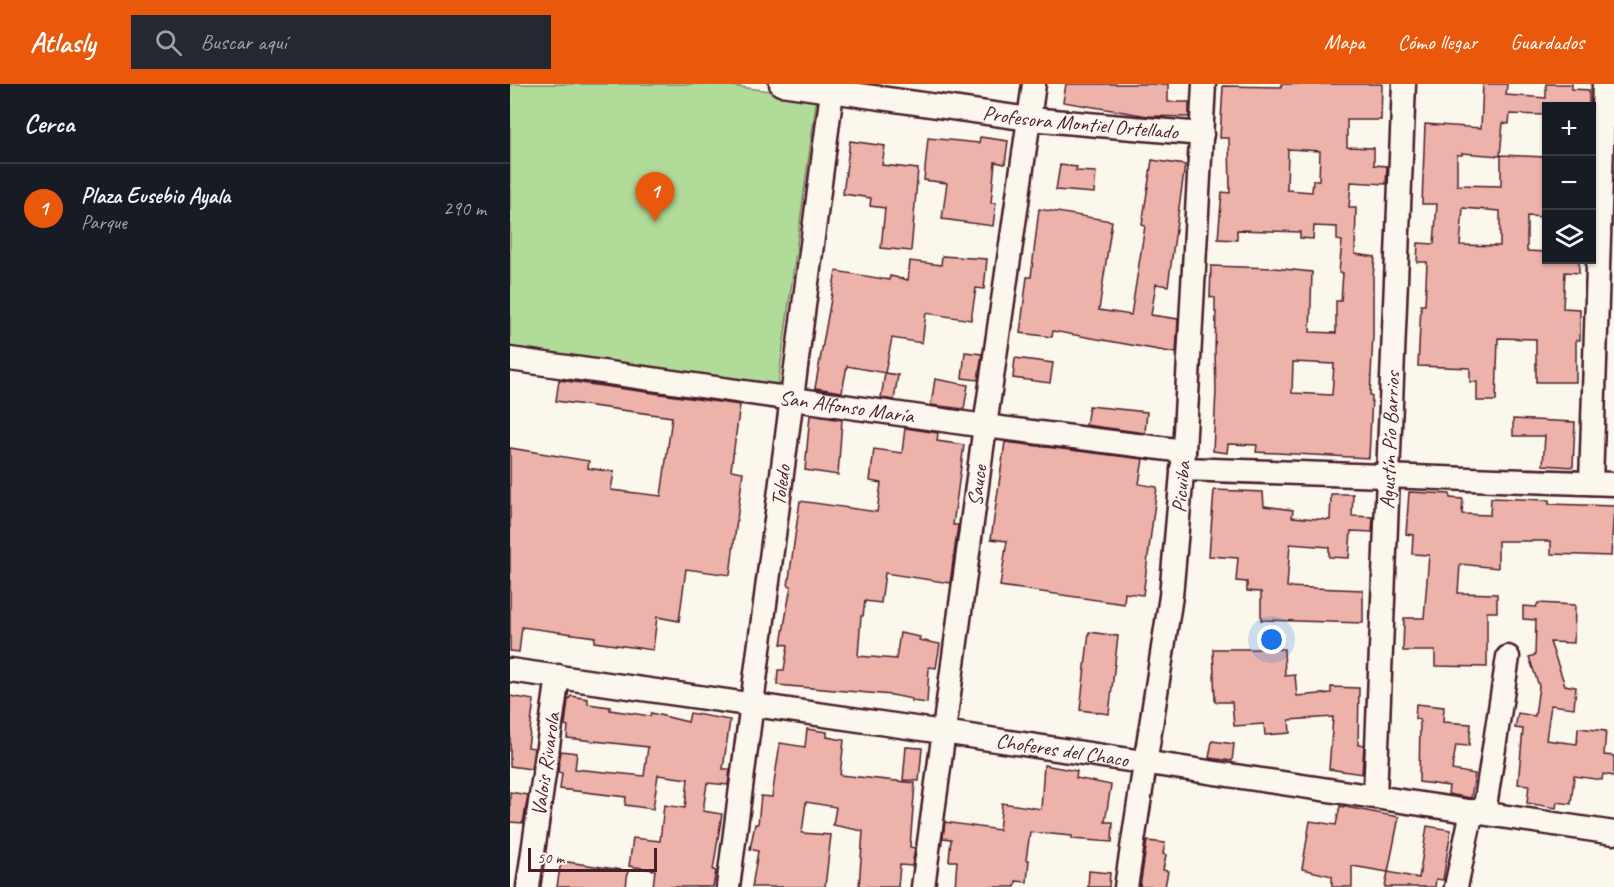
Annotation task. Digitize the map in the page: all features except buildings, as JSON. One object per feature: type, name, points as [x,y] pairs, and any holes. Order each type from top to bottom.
[{"type":"street","name":"Profesora Montiel Ortellado","points":[[781,84],[832,88],[1030,119],[1202,134]]},
{"type":"street","name":"Sauce","points":[[923,887],[1034,84]]},
{"type":"street","name":"Picuiba","points":[[1126,887],[1171,596],[1183,460],[1204,84]]},
{"type":"street","name":"Agustín Pío Barrios","points":[[1375,796],[1404,84]]},
{"type":"street","points":[[1591,483],[1604,84]]},
{"type":"street","name":"Toledo","points":[[728,887],[832,88]]},
{"type":"street","name":"San Alfonso María","points":[[510,358],[985,426],[1183,460],[1389,475],[1614,484]]},
{"type":"street","points":[[1456,887],[1478,812],[1508,657]]},
{"type":"street","name":"Choferes del Chaco","points":[[510,670],[1375,796],[1614,834]]},
{"type":"street","name":"Valois Rivarola","points":[[528,887],[558,676]]},
{"type":"green space","points":[[510,84],[716,84],[817,97],[778,385],[510,347]]},
{"type":"place","name":"Plaza Eusebio Ayala","points":[[655,222]]}]
